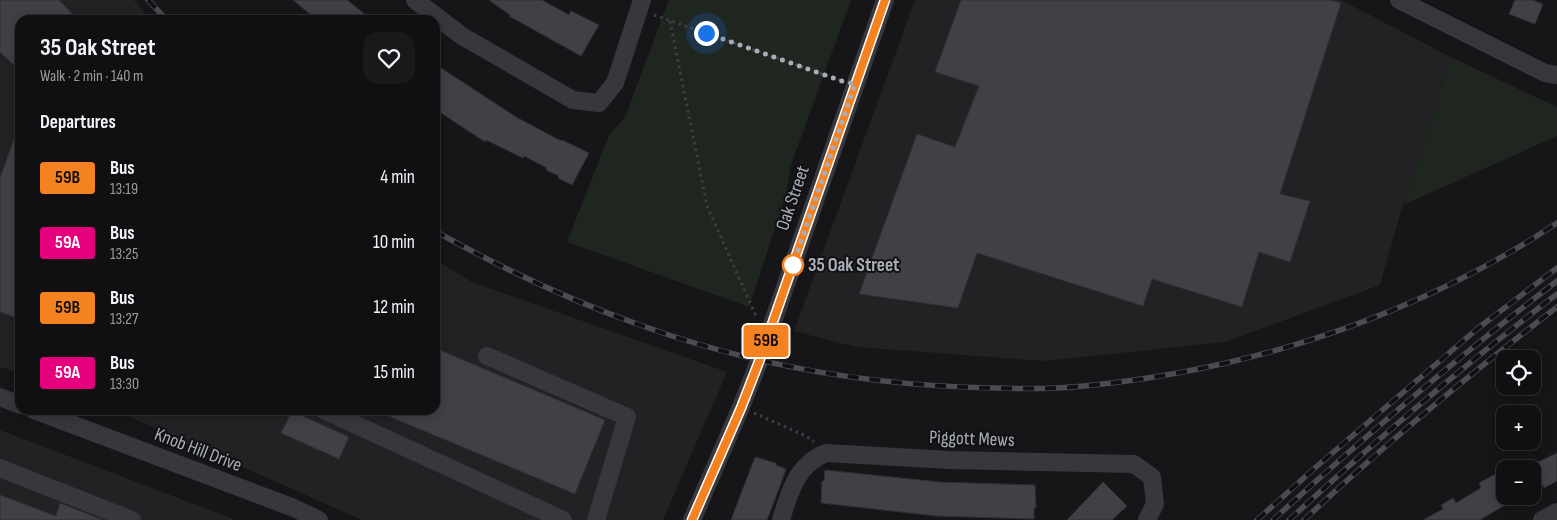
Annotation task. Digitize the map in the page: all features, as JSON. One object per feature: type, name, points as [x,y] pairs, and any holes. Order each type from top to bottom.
[{"type":"street","points":[[415,0],[435,15]]},
{"type":"street","name":"Oak Street","points":[[692,520],[741,408],[760,359],[885,0]]},
{"type":"street","points":[[1399,0],[1545,73],[1557,75]]},
{"type":"street","points":[[440,19],[462,36],[574,100],[599,103],[615,83],[640,5]]},
{"type":"street","points":[[487,356],[627,417],[596,520]]},
{"type":"street","points":[[0,397],[15,403]]},
{"type":"street","name":"Knob Hill Drive","points":[[46,415],[288,514],[319,520]]},
{"type":"street","points":[[335,415],[563,520]]},
{"type":"street","points":[[781,520],[791,488],[796,479],[815,457],[826,453]]},
{"type":"street","name":"Piggott Mews","points":[[826,453],[949,460],[1134,464],[1152,477],[1155,504],[1147,520]]},
{"type":"street","points":[[0,468],[132,520]]},
{"type":"street","points":[[1542,520],[1557,512]]},
{"type":"path","points":[[640,5],[670,21],[855,84]]},
{"type":"path","points":[[670,21],[707,206],[756,317]]},
{"type":"path","points":[[754,413],[806,436],[826,453]]},
{"type":"shaded area","points":[[0,0],[134,0],[147,15],[15,15],[15,372],[0,367]]},
{"type":"shaded area","points":[[669,0],[851,0],[791,165],[786,195],[749,307],[567,242],[609,135],[625,117]]},
{"type":"shaded area","points":[[915,0],[1341,0],[1451,57],[1403,205],[1380,285],[1225,342],[1044,361],[856,347],[794,331]]},
{"type":"shaded area","points":[[1451,57],[1557,107],[1557,136],[1403,205]]},
{"type":"shaded area","points":[[440,262],[472,282],[727,372],[663,520],[362,520],[125,415],[440,415]]},
{"type":"shaded area","points":[[0,430],[236,520],[0,520]]},
{"type":"building","points":[[0,0],[59,0],[73,15],[15,15],[15,66],[0,52]]},
{"type":"building","points":[[293,0],[347,0],[366,15],[311,15]]},
{"type":"building","points":[[489,0],[542,0],[569,15],[571,11],[599,25],[581,56],[509,16]]},
{"type":"building","points":[[961,0],[1330,0],[1341,3],[1280,194],[1310,201],[1290,262],[1259,252],[1242,307],[1152,279],[1143,306],[977,253],[958,308],[859,294],[917,134],[955,147],[979,86],[935,72]]},
{"type":"building","points":[[1515,0],[1533,0],[1543,4],[1535,24],[1509,14]]},
{"type":"building","points":[[440,67],[516,117],[561,141],[589,153],[572,185],[546,170],[547,168],[524,156],[523,158],[486,140],[485,142],[440,112]]},
{"type":"building","points":[[15,136],[15,317],[0,312],[0,178]]},
{"type":"building","points":[[440,350],[605,420],[575,494],[386,415],[440,415]]},
{"type":"building","points":[[290,415],[301,415],[349,437],[339,459],[281,433]]},
{"type":"building","points":[[1557,453],[1557,481],[1544,488],[1541,482],[1541,461]]},
{"type":"building","points":[[755,457],[776,463],[776,465],[786,469],[767,520],[731,520]]},
{"type":"building","points":[[825,470],[939,482],[1035,485],[1036,508],[1034,508],[1034,519],[936,516],[821,503],[822,481],[824,481]]},
{"type":"building","points":[[1496,474],[1496,505],[1505,505],[1480,520],[1423,520],[1443,509],[1441,505],[1453,498],[1456,503],[1481,488],[1479,483]]},
{"type":"building","points":[[1103,482],[1127,506],[1112,520],[1067,520]]},
{"type":"building","points":[[0,495],[56,516],[60,503],[103,520],[0,520]]},
{"type":"railway","points":[[148,0],[162,15]]},
{"type":"railway","points":[[440,234],[485,258],[587,305],[640,325],[726,352],[815,371],[860,378],[950,386],[1029,389],[1084,386],[1147,378],[1209,367],[1270,352],[1331,333],[1390,311],[1448,285],[1503,256],[1557,223]]},
{"type":"railway","points":[[1257,520],[1477,329],[1557,268]]},
{"type":"railway","points":[[1273,520],[1412,398],[1557,281]]},
{"type":"railway","points":[[1289,520],[1420,404],[1557,294]]},
{"type":"railway","points":[[1304,520],[1428,410],[1557,307]]},
{"type":"bus line","name":"59B","points":[[692,520],[741,408],[760,359],[885,0]]},
{"type":"place","name":"35 Oak Street","points":[[793,265]]},
{"type":"route","points":[[706,33],[855,84],[793,265]]}]
